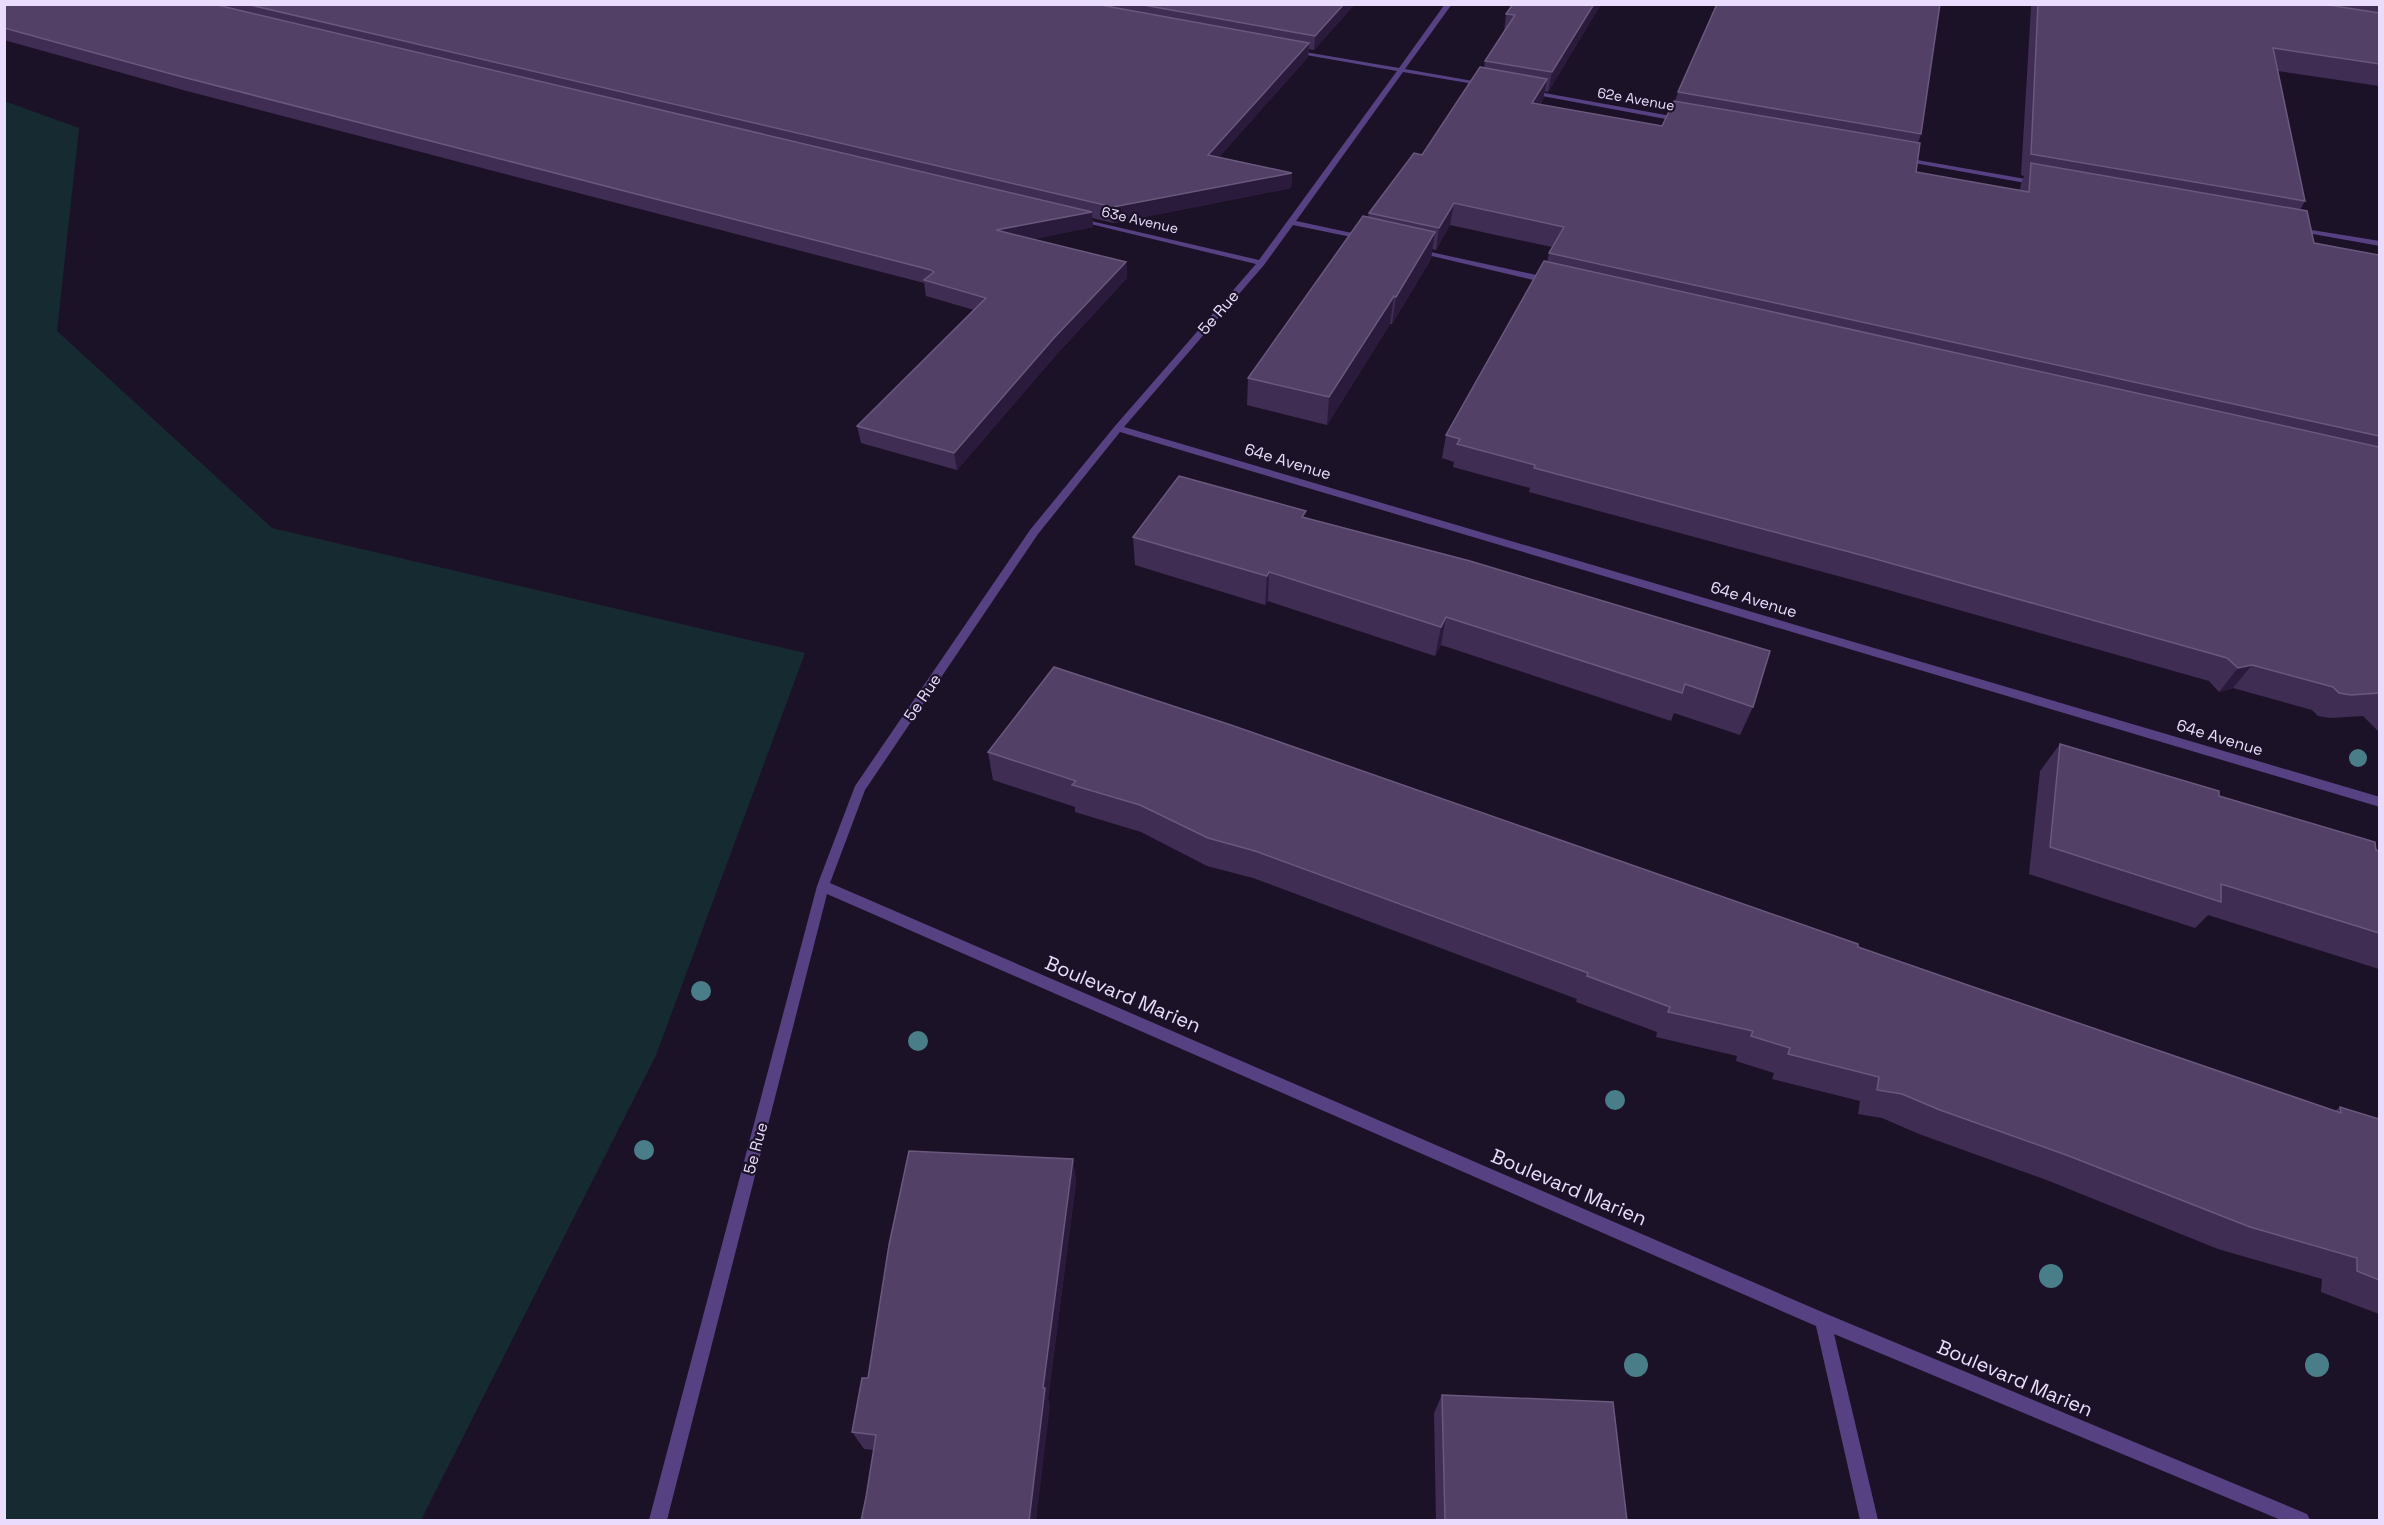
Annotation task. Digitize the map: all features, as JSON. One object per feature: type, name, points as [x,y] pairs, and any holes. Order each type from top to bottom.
[{"type":"street","name":"5e Rue","points":[[658,1521],[823,886],[859,789],[1034,532],[1118,428],[1261,263],[1449,4]]},
{"type":"street","points":[[1284,49],[1494,86]]},
{"type":"street","name":"62e Avenue","points":[[1518,90],[1695,122]]},
{"type":"street","points":[[1896,158],[2049,185]]},
{"type":"street","name":"63e Avenue","points":[[1064,216],[1261,263]]},
{"type":"street","points":[[1290,222],[1372,240]]},
{"type":"street","points":[[2285,227],[2379,244]]},
{"type":"street","points":[[1406,248],[1557,282]]},
{"type":"street","name":"64e Avenue","points":[[1118,428],[2379,802]]},
{"type":"street","name":"Boulevard Marien","points":[[823,886],[1823,1321],[2301,1521]]},
{"type":"street","points":[[1823,1321],[1869,1521]]},
{"type":"shaded area","points":[[4,101],[79,128],[57,331],[272,528],[805,653],[656,1055],[421,1520],[5,1520]]},
{"type":"building","points":[[4,4],[213,4],[1092,212],[996,230],[1126,262],[1054,338],[954,453],[857,426],[986,298],[924,280],[934,272],[931,270],[175,75],[4,28]]},
{"type":"building","points":[[246,4],[1095,4],[1309,43],[1208,155],[1292,173],[1113,207]]},
{"type":"building","points":[[1138,4],[1344,4],[1315,36]]},
{"type":"building","points":[[1513,4],[1594,4],[1552,72],[1485,61],[1515,15],[1506,14]]},
{"type":"building","points":[[1717,4],[1940,4],[1921,134],[1678,92]]},
{"type":"building","points":[[2038,4],[2322,4],[2379,13],[2379,64],[2273,48],[2305,201],[2031,154]]},
{"type":"building","points":[[1480,67],[1547,79],[1532,103],[1662,126],[1674,101],[1920,143],[1916,172],[2029,192],[2031,163],[2307,211],[2314,243],[2379,255],[2379,436],[1549,253],[1564,227],[1454,203],[1439,228],[1369,213],[1414,153],[1422,155]]},
{"type":"building","points":[[1363,216],[1435,232],[1396,297],[1394,296],[1329,397],[1248,378]]},
{"type":"building","points":[[1544,261],[2379,447],[2379,693],[2351,695],[2339,693],[2333,687],[2252,665],[2238,668],[2227,658],[1872,558],[1534,468],[1535,465],[1457,444],[1460,439],[1446,435]]},
{"type":"building","points":[[1179,476],[1306,511],[1302,517],[1470,561],[1770,651],[1753,707],[1685,684],[1682,693],[1446,617],[1441,627],[1269,572],[1267,576],[1133,537]]},
{"type":"building","points":[[1054,667],[1231,725],[1858,944],[1858,947],[2341,1113],[2340,1107],[2379,1119],[2379,1280],[2357,1271],[2357,1258],[2250,1227],[1902,1094],[1877,1090],[1879,1077],[1788,1054],[1790,1048],[1751,1036],[1753,1031],[1668,1012],[1670,1007],[1587,976],[1588,973],[1255,851],[1208,838],[1140,805],[1072,785],[1076,781],[988,752]]},
{"type":"building","points":[[2060,744],[2219,791],[2219,796],[2375,842],[2376,850],[2379,851],[2379,933],[2221,884],[2221,902],[2050,847]]},
{"type":"building","points":[[909,1151],[1073,1159],[1043,1388],[1045,1388],[1029,1521],[861,1521],[876,1435],[852,1432],[862,1378],[868,1378],[889,1245]]},
{"type":"building","points":[[1442,1395],[1613,1402],[1627,1521],[1445,1521]]}]
